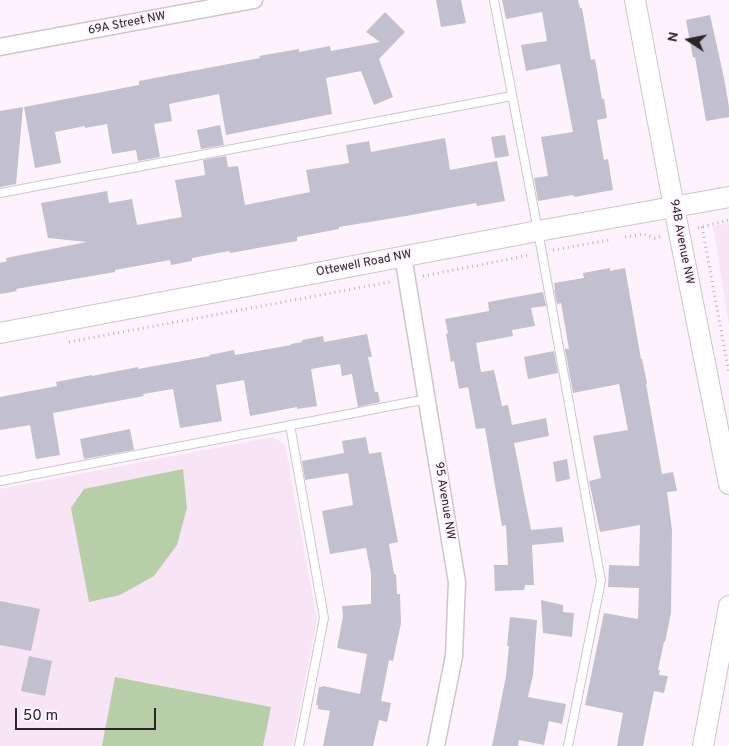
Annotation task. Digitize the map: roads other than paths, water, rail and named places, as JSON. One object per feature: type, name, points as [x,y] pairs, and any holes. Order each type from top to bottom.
[{"type":"street","name":"69A Street NW","points":[[0,47],[254,0]]},
{"type":"street","name":"94B Avenue NW","points":[[635,0],[729,484]]},
{"type":"street","name":"Ottewell Road NW","points":[[0,333],[538,231],[729,198]]},
{"type":"street","name":"95 Avenue NW","points":[[403,256],[458,582],[454,656],[436,746]]},
{"type":"street","points":[[703,746],[729,606]]},
{"type":"lane","points":[[494,0],[601,581],[568,746]]},
{"type":"lane","points":[[0,193],[512,96]]},
{"type":"lane","points":[[0,481],[427,399]]},
{"type":"lane","points":[[290,425],[324,618],[299,746]]}]
